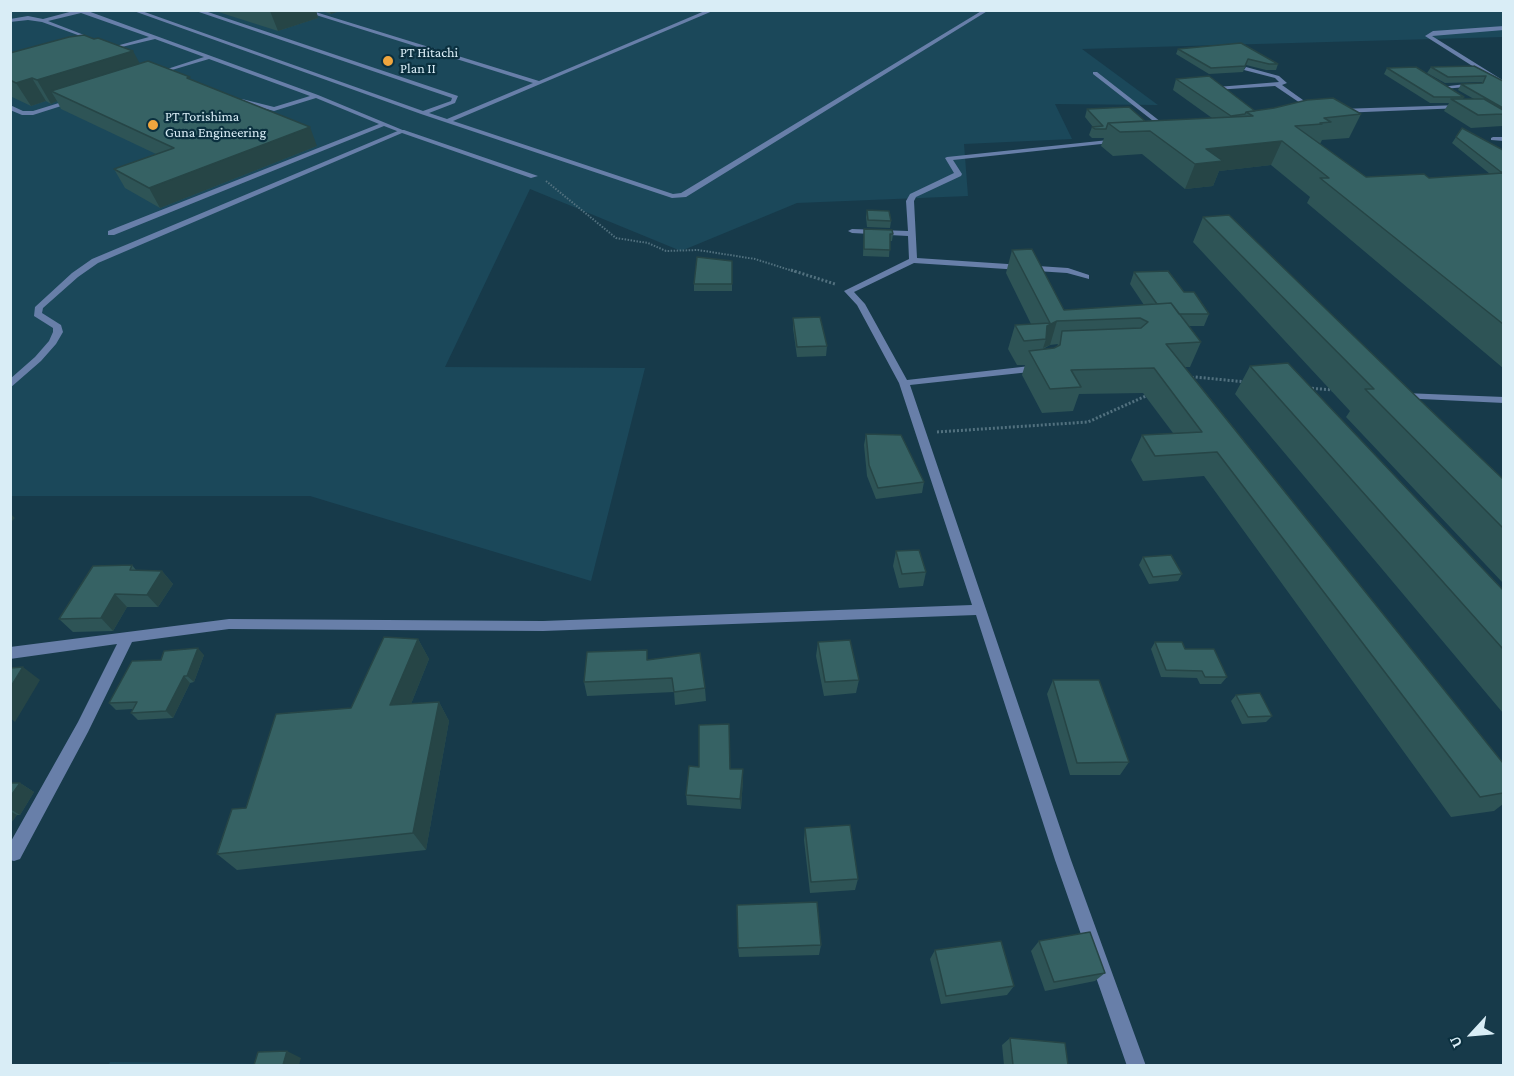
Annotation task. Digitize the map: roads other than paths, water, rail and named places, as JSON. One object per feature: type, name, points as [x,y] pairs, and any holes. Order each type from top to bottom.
[{"type":"street","points":[[133,10],[423,113],[667,195],[676,196],[805,122],[987,10]]},
{"type":"street","points":[[195,10],[456,97],[453,102],[423,113]]},
{"type":"street","points":[[302,10],[540,83]]},
{"type":"street","points":[[447,121],[713,10]]},
{"type":"street","points":[[43,21],[80,11],[316,96],[402,131],[534,176]]},
{"type":"street","points":[[10,21],[28,18],[43,21],[97,42],[93,46]]},
{"type":"street","points":[[1503,28],[1433,33],[1428,36],[1503,84]]},
{"type":"street","points":[[115,54],[104,51],[153,38]]},
{"type":"street","points":[[146,77],[207,58]]},
{"type":"street","points":[[157,67],[167,70]]},
{"type":"street","points":[[1217,89],[1278,85],[1283,82],[1271,75],[1246,69]]},
{"type":"street","points":[[1095,73],[1176,135]]},
{"type":"street","points":[[1434,82],[1452,92]]},
{"type":"street","points":[[1209,83],[1224,95]]},
{"type":"street","points":[[1278,85],[1318,112],[1303,116]]},
{"type":"street","points":[[1444,87],[1479,85]]},
{"type":"street","points":[[239,100],[274,109],[316,96]]},
{"type":"street","points":[[10,107],[22,113],[33,113],[82,98]]},
{"type":"street","points":[[1330,112],[1468,107]]},
{"type":"street","points":[[111,234],[384,124]]},
{"type":"street","points":[[10,385],[45,350],[58,332],[58,327],[37,314],[39,307],[55,291],[95,261],[402,131]]},
{"type":"street","points":[[1492,139],[1503,139]]},
{"type":"street","points":[[913,260],[910,201],[914,196],[958,174],[949,158],[1125,141]]},
{"type":"street","points":[[852,231],[912,234]]},
{"type":"street","points":[[1086,277],[1068,271],[913,260],[848,291],[861,304],[903,383],[1063,860],[1137,1065]]},
{"type":"street","points":[[903,383],[1040,368],[1046,367],[1048,363]]},
{"type":"street","points":[[1404,396],[1503,400]]},
{"type":"street","points":[[10,653],[229,624],[543,626],[981,610]]},
{"type":"street","points":[[14,853],[83,727],[128,636]]},
{"type":"place","name":"PT Hitachi Plan II","points":[[388,61]]},
{"type":"place","name":"PT Torishima Guna Engineering","points":[[153,125]]}]
